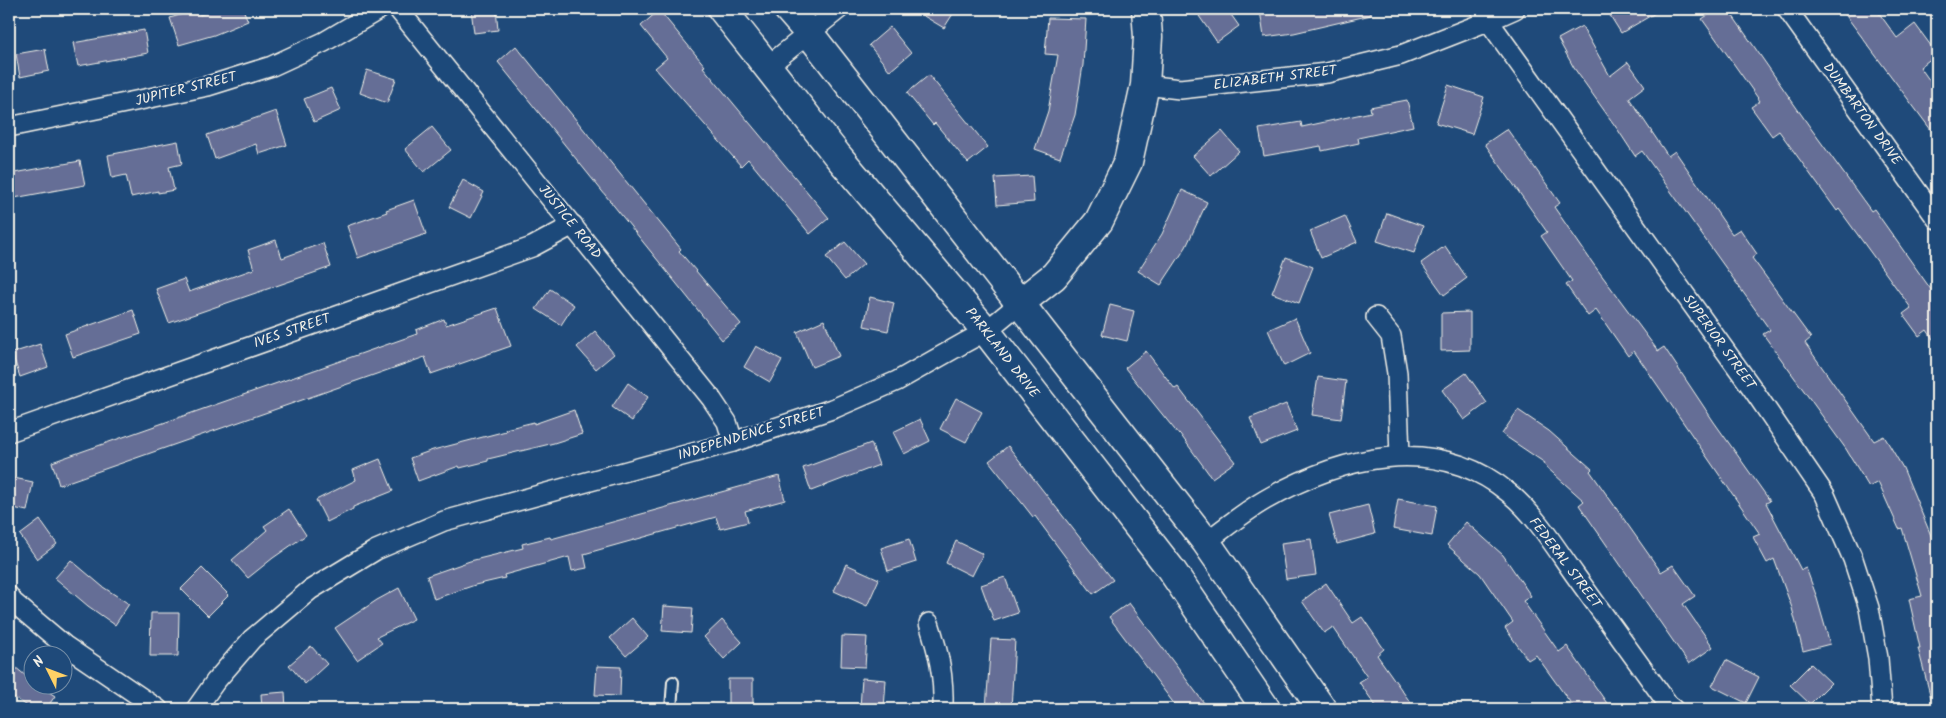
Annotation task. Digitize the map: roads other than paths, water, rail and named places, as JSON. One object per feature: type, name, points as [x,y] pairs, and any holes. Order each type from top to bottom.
[{"type":"street","name":"JUPITER STREET","points":[[9,127],[208,86],[272,66],[324,42],[380,9]]},
{"type":"street","name":"JUSTICE ROAD","points":[[398,9],[711,398],[727,422],[733,442]]},
{"type":"street","name":"PARKLAND DRIVE","points":[[722,9],[837,155],[986,331],[1170,568],[1266,709]]},
{"type":"street","points":[[788,9],[809,33],[1206,542],[1322,709]]},
{"type":"street","points":[[768,66],[839,9]]},
{"type":"street","name":"INDEPENDENCE STREET","points":[[196,709],[215,682],[252,639],[310,590],[376,550],[444,521],[733,442],[835,408],[897,381],[986,331],[1054,276],[1099,221],[1128,162],[1145,85],[1148,36],[1146,9]]},
{"type":"street","name":"ELIZABETH STREET","points":[[1145,85],[1180,89],[1327,73],[1401,55],[1484,15],[1515,9]]},
{"type":"street","name":"DUMBARTON DRIVE","points":[[1787,9],[1937,219]]},
{"type":"street","name":"SUPERIOR STREET","points":[[1484,15],[1752,388],[1825,495],[1853,559],[1868,608],[1878,658],[1882,709]]},
{"type":"street","name":"IVES STREET","points":[[9,432],[532,247],[573,225]]},
{"type":"street","points":[[1376,317],[1392,336],[1397,373],[1400,456]]},
{"type":"street","name":"FEDERAL STREET","points":[[1206,542],[1263,501],[1303,481],[1347,464],[1400,456],[1457,463],[1481,474],[1509,494],[1540,526],[1668,704],[1674,709]]},
{"type":"street","points":[[9,596],[64,645],[158,709]]},
{"type":"street","points":[[928,623],[939,654],[944,688],[943,709]]},
{"type":"lane","points":[[670,709],[673,682]]}]
